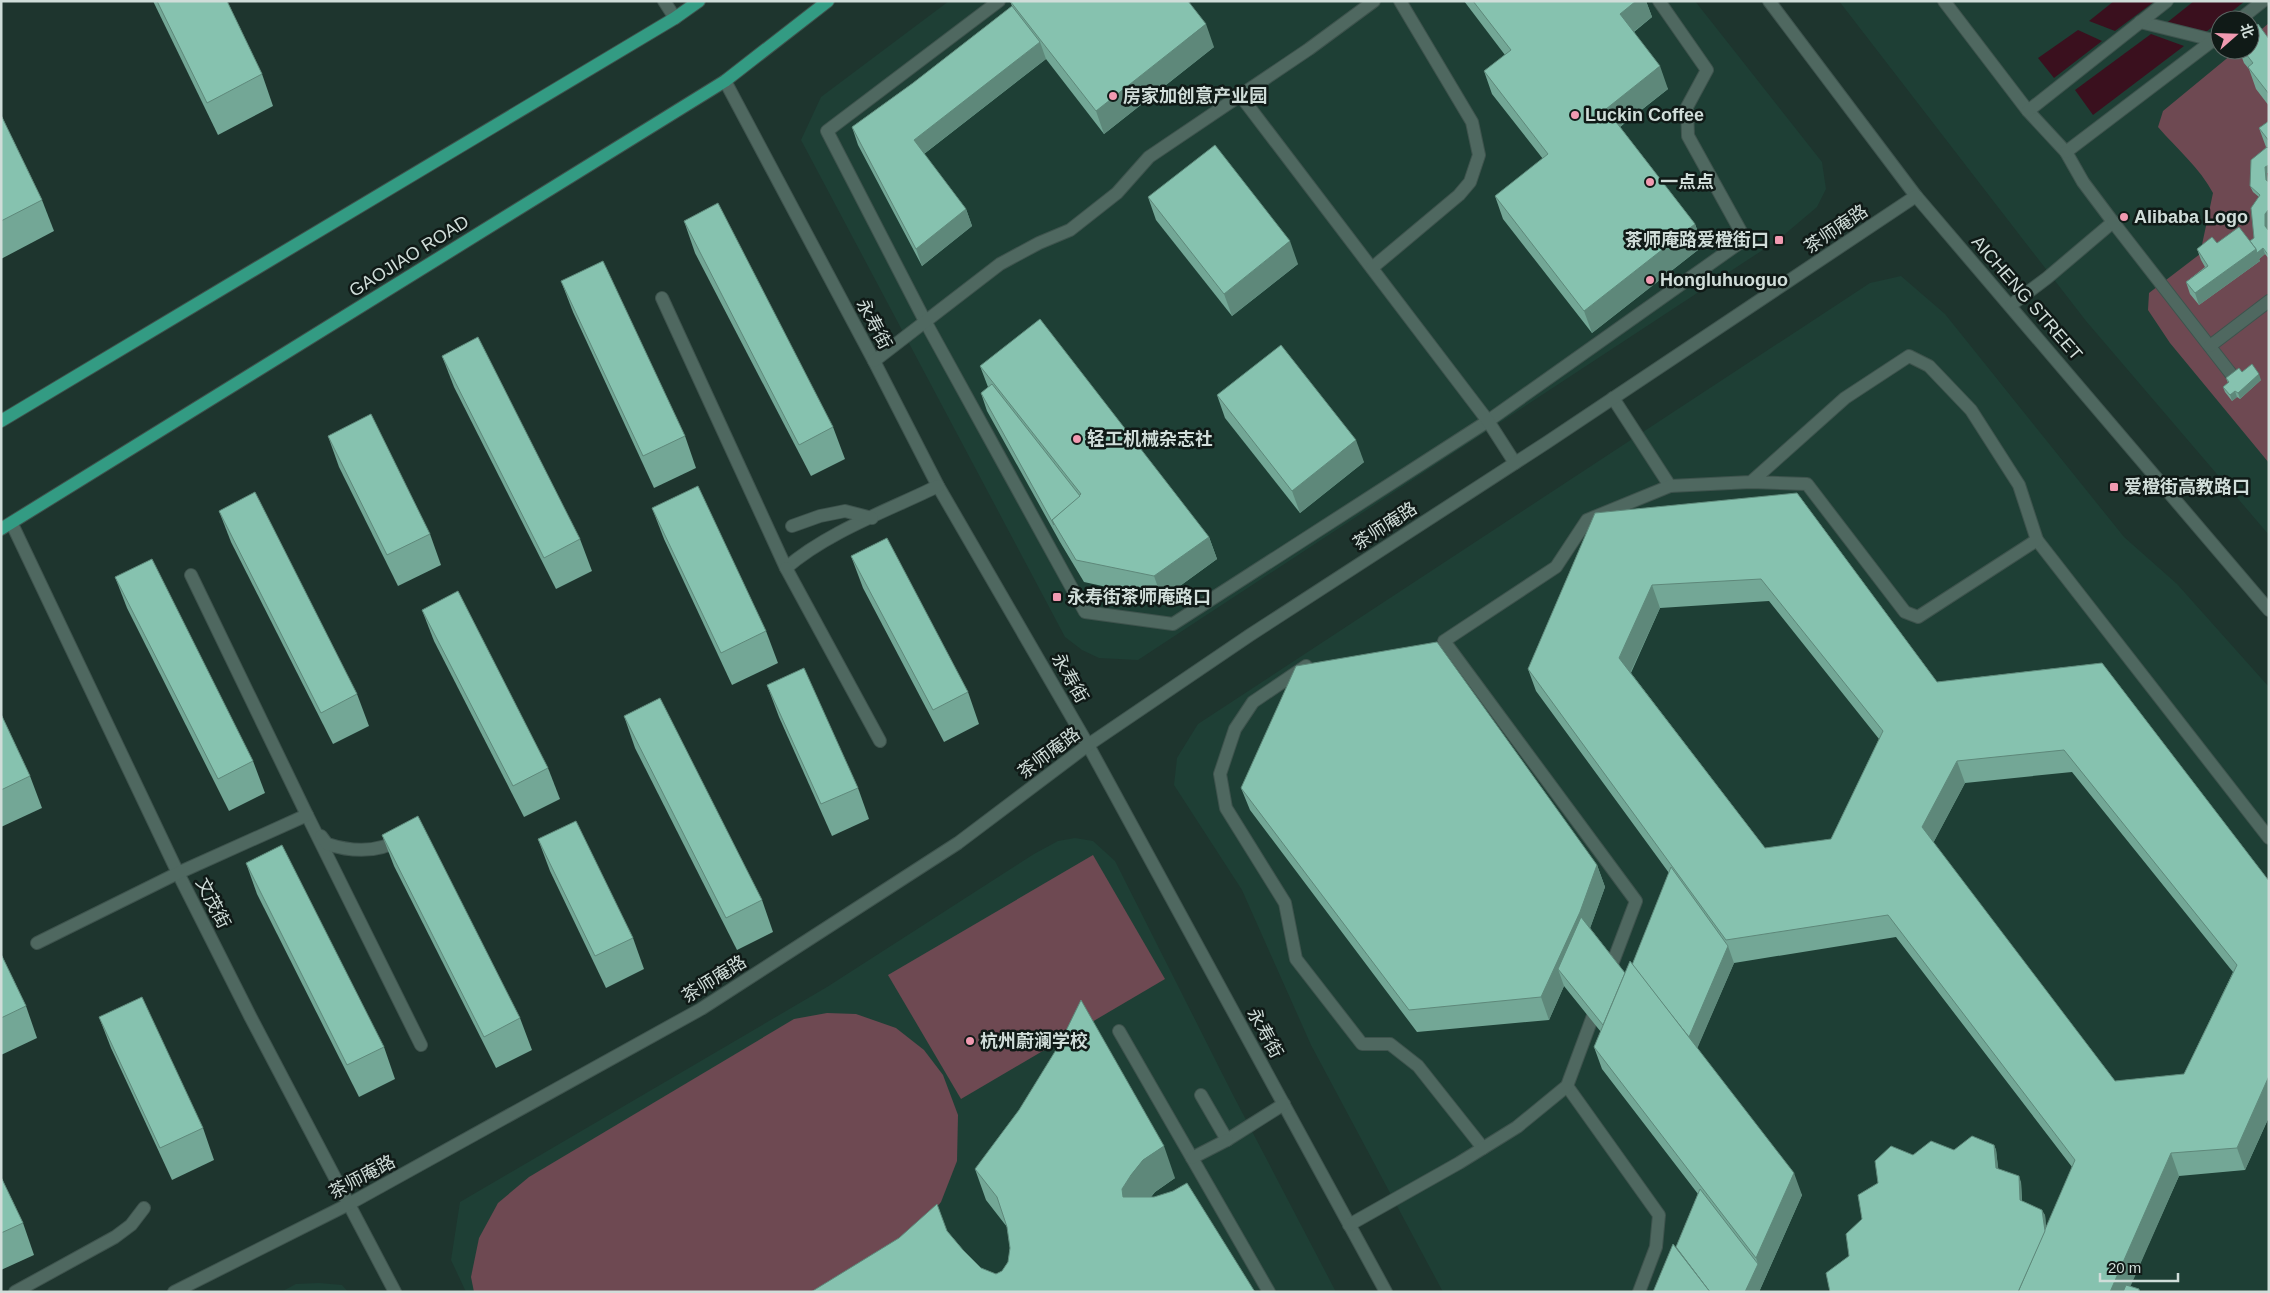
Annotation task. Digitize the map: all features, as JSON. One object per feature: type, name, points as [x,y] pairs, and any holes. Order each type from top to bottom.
[{"type":"main road","points":[[1,421],[675,18],[699,1]]},
{"type":"main road","name":"GAOJIAO ROAD","points":[[7,527],[725,81],[828,1]]},
{"type":"street","points":[[664,1],[675,18]]},
{"type":"street","points":[[999,1],[827,131],[925,321],[1085,612],[1173,624],[1488,421],[1745,240],[1688,136],[1687,107],[1707,70],[1659,1]]},
{"type":"street","points":[[874,361],[1000,264],[1038,243],[1070,230],[1117,192],[1149,157],[1374,1]]},
{"type":"street","points":[[1372,268],[1459,195],[1470,182],[1479,154],[1472,122],[1400,1]]},
{"type":"street","name":"AICHENG STREET","points":[[1769,1],[1916,196],[2011,305],[2269,610]]},
{"type":"street","points":[[1944,1],[2028,111],[2066,152],[2083,182],[2235,379]]},
{"type":"street","points":[[2028,111],[2167,1]]},
{"type":"street","points":[[2252,10],[2263,1]]},
{"type":"street","points":[[2140,22],[2210,36]]},
{"type":"street","points":[[2066,152],[2210,42]]},
{"type":"street","name":"永寿街","points":[[725,81],[874,361],[938,486],[1088,745],[1386,1292]]},
{"type":"street","points":[[1240,95],[1488,421],[1515,463]]},
{"type":"street","name":"茶师庵路","points":[[174,1292],[349,1204],[701,1009],[958,843],[1088,745],[1250,635],[1515,463],[1916,196]]},
{"type":"street","points":[[2011,305],[2047,278],[2113,222]]},
{"type":"street","points":[[662,298],[786,568],[880,742]]},
{"type":"street","points":[[2210,346],[2269,301]]},
{"type":"street","points":[[1750,482],[1845,398],[1909,356],[1930,366],[1971,410],[2019,485],[2037,540],[2269,838]]},
{"type":"street","points":[[1613,398],[1670,486]]},
{"type":"street","points":[[1349,1224],[1517,1127],[1567,1086],[1636,901],[1439,642],[1556,567],[1586,520],[1670,486],[1750,482],[1807,484],[1905,612],[1918,617],[2037,540]]},
{"type":"street","points":[[786,568],[798,558],[872,518],[938,486]]},
{"type":"street","points":[[792,526],[820,516],[845,511],[872,518]]},
{"type":"street","name":"文茂街","points":[[7,527],[250,1016],[395,1292]]},
{"type":"street","points":[[191,575],[420,1045]]},
{"type":"street","points":[[1316,664],[1307,666],[1253,702],[1235,729],[1220,774],[1226,808],[1286,903],[1296,959],[1362,1044],[1390,1044],[1418,1066],[1483,1148]]},
{"type":"street","points":[[37,944],[178,873],[307,815]]},
{"type":"street","points":[[307,815],[327,844],[342,848],[372,850],[385,847],[404,837]]},
{"type":"street","points":[[1119,1031],[1269,1292]]},
{"type":"street","points":[[1567,1086],[1659,1215],[1656,1247],[1639,1292]]},
{"type":"street","points":[[1201,1095],[1227,1140]]},
{"type":"street","points":[[1192,1158],[1227,1140],[1284,1104]]},
{"type":"street","points":[[15,1292],[115,1236],[131,1225],[144,1208]]},
{"type":"shaded area","points":[[949,1],[1695,1],[1822,162],[1826,189],[1817,207],[1778,240],[1138,660],[1099,658],[1082,650],[1065,637],[801,140],[821,97]]},
{"type":"shaded area","points":[[1839,1],[2269,1],[2269,535],[2086,321]]},
{"type":"shaded area","points":[[2114,1],[2155,1],[2115,31],[2089,21]]},
{"type":"shaded area","points":[[2194,1],[2245,1],[2234,10],[2210,10],[2210,29],[2206,32],[2164,25]]},
{"type":"shaded area","points":[[2269,23],[2269,463],[2170,343],[2148,310],[2149,293],[2200,254],[2213,193],[2195,167],[2158,127],[2163,111],[2225,60],[2260,60],[2260,31]]},
{"type":"shaded area","points":[[2078,30],[2102,41],[2054,78],[2038,58]]},
{"type":"shaded area","points":[[2151,34],[2184,46],[2093,115],[2075,90]]},
{"type":"shaded area","points":[[1901,276],[1945,314],[2124,537],[2177,584],[2269,687],[2269,1292],[1443,1292],[1311,1045],[1242,890],[1174,785],[1177,758],[1198,724],[1870,283]]},
{"type":"shaded area","name":"杭州蔚澜学校","points":[[1075,838],[1093,841],[1115,861],[1233,1095],[1336,1292],[466,1292],[451,1260],[460,1202],[827,987],[1034,854],[1058,841]]},
{"type":"shaded area","points":[[1093,855],[1165,979],[961,1099],[888,975]]},
{"type":"shaded area","points":[[827,1013],[856,1014],[896,1028],[924,1050],[943,1075],[958,1115],[957,1161],[941,1202],[918,1230],[818,1292],[474,1292],[471,1277],[479,1238],[498,1203],[529,1177],[794,1019]]},
{"type":"shaded area","points":[[296,1284],[342,1285],[348,1292],[281,1292]]},
{"type":"building","points":[[157,1],[227,1],[262,74],[207,103]]},
{"type":"building","name":"房家加创意产业园","points":[[1010,1],[1188,1],[1206,24],[1096,111]]},
{"type":"building","points":[[1473,1],[1636,1],[1620,14],[1660,66],[1606,109],[1695,224],[1584,311],[1495,196],[1548,154],[1484,71],[1511,50]]},
{"type":"building","points":[[1012,6],[1040,42],[914,140],[966,209],[916,249],[852,127],[913,83]]},
{"type":"building","points":[[2260,27],[2269,39],[2269,94],[2248,67],[2253,63],[2251,60],[2260,60]]},
{"type":"building","points":[[1,115],[42,200],[1,221]]},
{"type":"building","points":[[2269,121],[2269,141],[2259,128]]},
{"type":"building","points":[[1215,145],[1290,241],[1224,294],[1148,197]]},
{"type":"building","points":[[2267,147],[2269,149],[2269,165],[2265,167],[2266,180],[2269,182],[2269,209],[2265,214],[2265,226],[2269,231],[2269,256],[2263,248],[2257,253],[2250,241],[2254,238],[2251,208],[2260,195],[2250,186],[2251,160]]},
{"type":"building","points":[[718,203],[833,427],[799,445],[684,221]]},
{"type":"building","points":[[2239,227],[2256,249],[2195,293],[2186,282],[2208,266],[2197,249],[2212,237],[2217,243]]},
{"type":"building","points":[[603,261],[685,436],[643,456],[561,281]]},
{"type":"building","points":[[1040,319],[1209,537],[1154,576],[1076,560],[1052,520],[1081,494],[980,366]]},
{"type":"building","points":[[478,337],[580,539],[544,558],[442,356]]},
{"type":"building","points":[[1281,345],[1356,440],[1292,491],[1217,395]]},
{"type":"building","points":[[2252,364],[2259,374],[2238,393],[2235,391],[2230,395],[2223,387],[2229,382],[2226,378],[2239,368],[2242,372]]},
{"type":"building","points":[[992,384],[1080,496],[1052,520],[1054,525],[981,393]]},
{"type":"building","points":[[371,414],[430,534],[387,555],[328,436]]},
{"type":"building","points":[[698,486],[766,631],[721,653],[652,508]]},
{"type":"building","points":[[255,492],[357,694],[321,713],[219,511]]},
{"type":"building","points":[[1797,493],[1937,682],[2102,663],[2269,881],[2269,1076],[2237,1148],[2171,1153],[2110,1292],[2018,1292],[2075,1160],[1888,915],[1726,940],[1528,669],[1595,513]],"holes":[[[1761,579],[1883,731],[1831,839],[1765,848],[1619,658],[1652,585]],[[2064,750],[2237,965],[2184,1074],[2115,1081],[1922,827],[1957,761]]]},
{"type":"building","points":[[887,538],[968,692],[933,710],[851,556]]},
{"type":"building","points":[[152,559],[253,761],[218,779],[115,577]]},
{"type":"building","points":[[458,591],[548,768],[513,786],[422,610]]},
{"type":"building","points":[[1437,642],[1597,865],[1580,912],[1541,997],[1409,1010],[1241,788],[1296,666]]},
{"type":"building","points":[[804,668],[858,788],[821,804],[767,685]]},
{"type":"building","points":[[660,698],[762,900],[726,918],[624,716]]},
{"type":"building","points":[[1,714],[30,776],[1,790]]},
{"type":"building","points":[[418,816],[520,1018],[484,1037],[382,835]]},
{"type":"building","points":[[576,821],[633,938],[595,956],[538,839]]},
{"type":"building","points":[[282,845],[384,1047],[347,1065],[246,863]]},
{"type":"building","points":[[1671,867],[1728,946],[1689,1037],[1632,965]]},
{"type":"building","points":[[1581,917],[1625,973],[1603,1025],[1558,969]]},
{"type":"building","points":[[1,954],[26,1006],[1,1018]]},
{"type":"building","points":[[1630,961],[1794,1173],[1756,1258],[1594,1047]]},
{"type":"building","points":[[142,997],[203,1128],[160,1148],[99,1017]]},
{"type":"building","points":[[1081,1000],[1164,1146],[1143,1160],[1122,1189],[1123,1197],[1154,1197],[1173,1191],[1187,1183],[1255,1292],[811,1292],[899,1238],[937,1204],[947,1231],[963,1250],[981,1268],[996,1274],[1002,1271],[1008,1262],[1010,1248],[1007,1227],[997,1197],[975,1169],[1019,1110],[1059,1045]]},
{"type":"building","points":[[1972,1136],[1994,1145],[1996,1168],[2019,1176],[2020,1200],[2042,1210],[2045,1231],[2018,1292],[1830,1292],[1826,1273],[1849,1256],[1846,1234],[1862,1219],[1858,1195],[1878,1183],[1875,1161],[1891,1146],[1913,1155],[1931,1141],[1954,1150]]},
{"type":"building","points":[[1,1177],[23,1223],[1,1233]]},
{"type":"building","points":[[1700,1189],[1758,1264],[1745,1292],[1710,1292],[1676,1247]]},
{"type":"building","points":[[1673,1244],[1710,1292],[1653,1292]]},
{"type":"building","points":[[2126,1285],[2139,1289],[2139,1292],[2123,1292]]},
{"type":"place","name":"房家加创意产业园","points":[[1113,96]]},
{"type":"place","name":"Luckin Coffee","points":[[1575,115]]},
{"type":"place","name":"一点点","points":[[1650,182]]},
{"type":"place","name":"Alibaba Logo","points":[[2124,217]]},
{"type":"place","name":"茶师庵路爱橙街口","points":[[1779,240]]},
{"type":"place","name":"Hongluhuoguo","points":[[1650,280]]},
{"type":"place","name":"轻工机械杂志社","points":[[1077,439]]},
{"type":"place","name":"爱橙街高教路口","points":[[2114,487]]},
{"type":"place","name":"永寿街茶师庵路口","points":[[1057,597]]},
{"type":"place","name":"杭州蔚澜学校","points":[[970,1041]]}]
